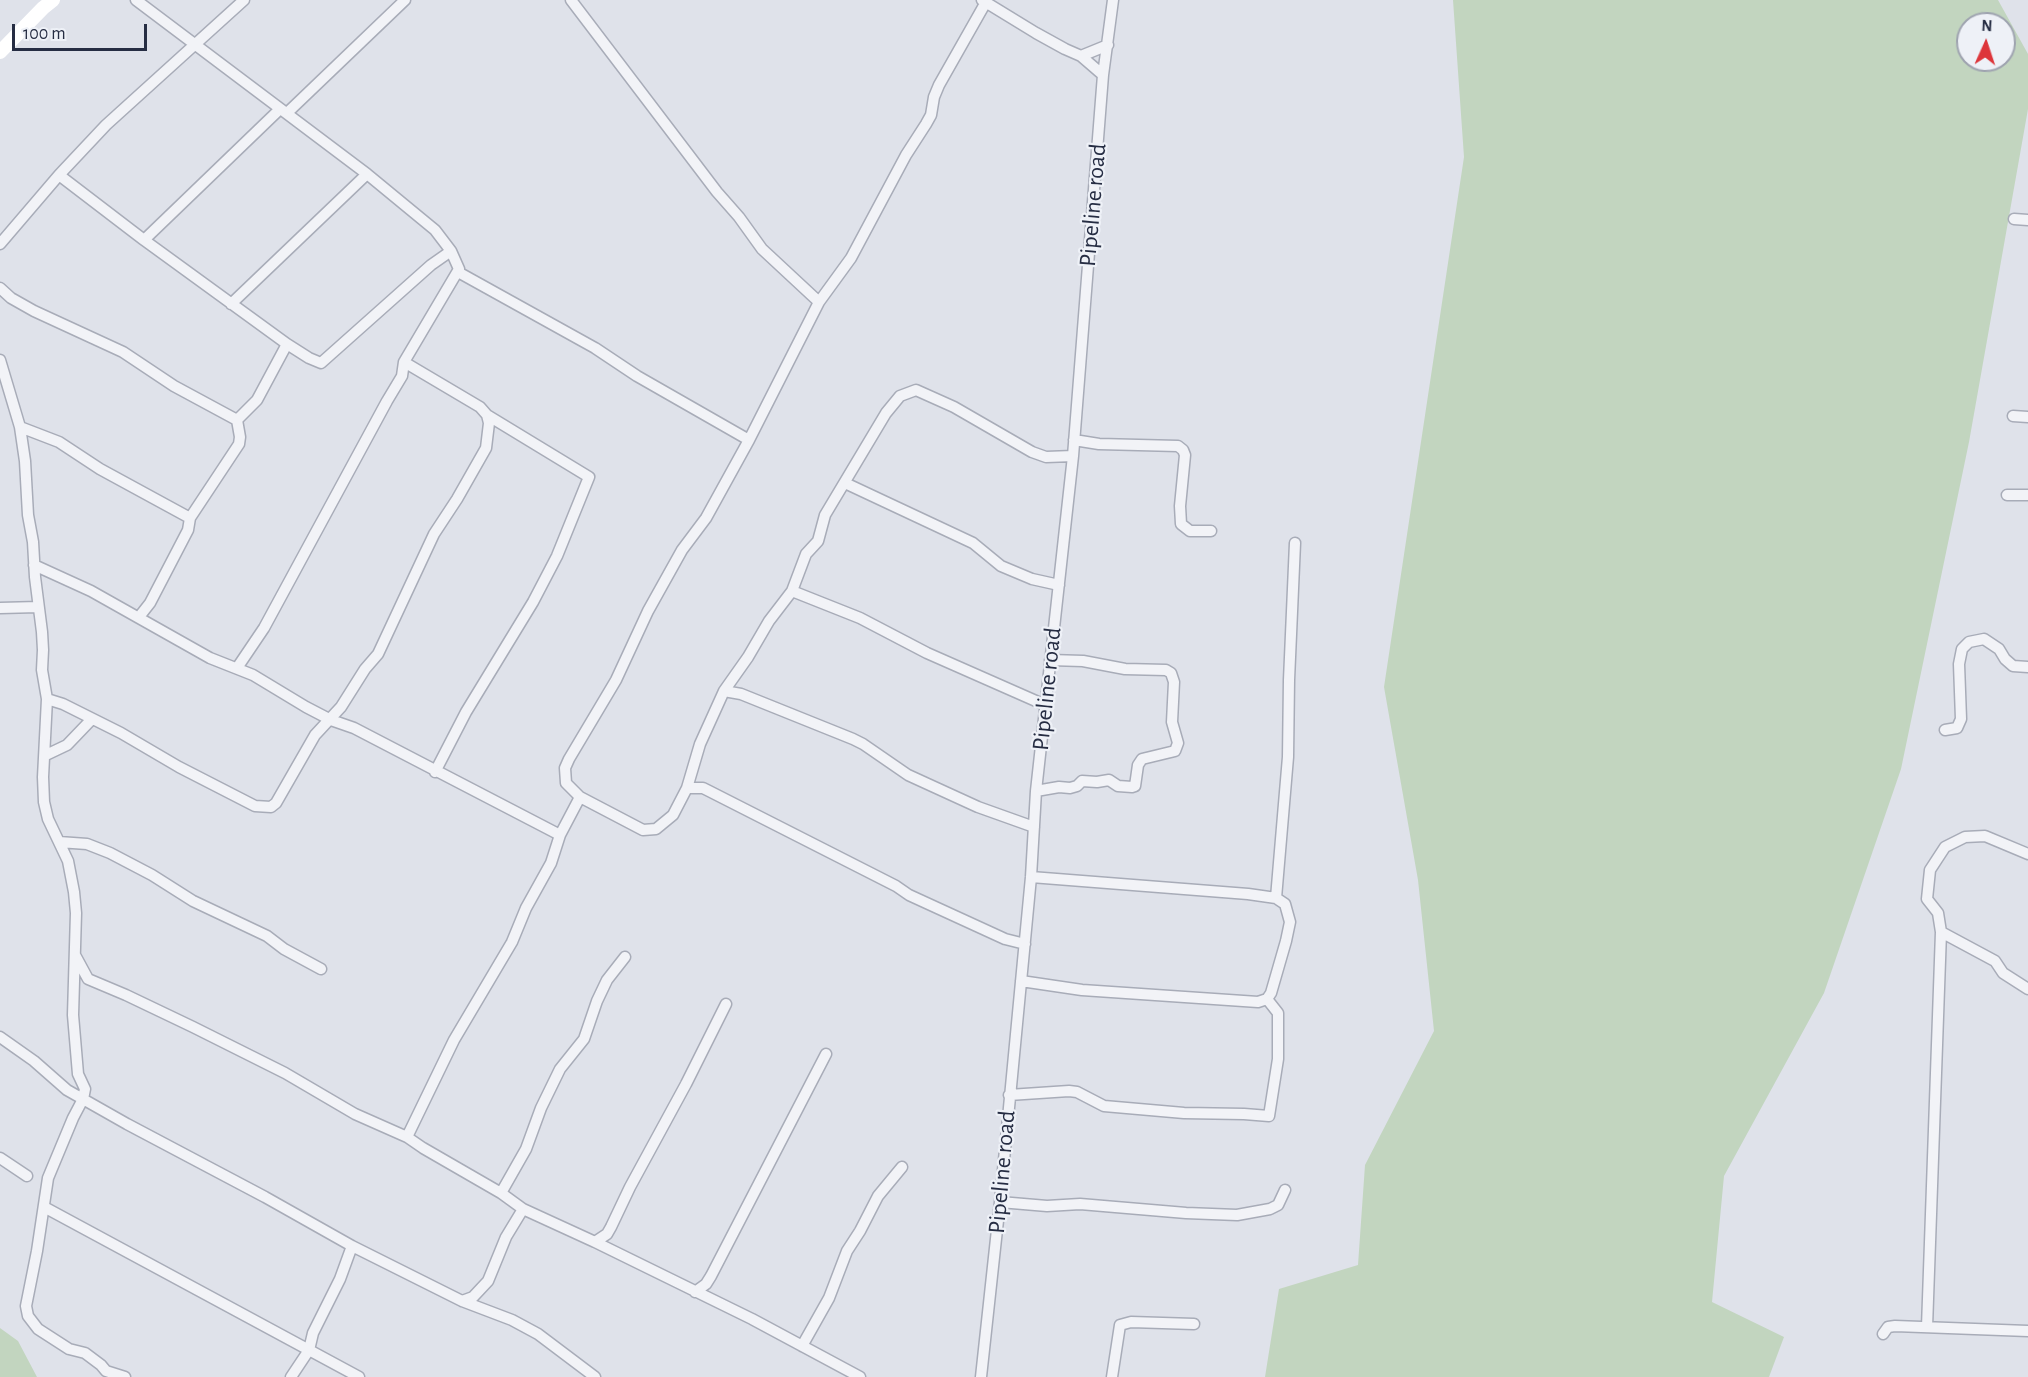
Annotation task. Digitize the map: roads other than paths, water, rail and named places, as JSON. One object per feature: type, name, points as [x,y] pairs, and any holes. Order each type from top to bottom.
[{"type":"street","points":[[0,52],[43,8],[54,0]]},
{"type":"street","points":[[136,0],[367,174],[435,230],[458,264],[459,272],[404,362],[402,376],[264,628],[237,668]]},
{"type":"street","points":[[0,244],[59,175],[106,125],[244,0]]},
{"type":"street","points":[[144,240],[405,0]]},
{"type":"street","points":[[571,0],[762,249],[819,302]]},
{"type":"street","name":"Pipeline road","points":[[981,1377],[1025,944],[1036,791],[1073,456],[1103,75],[1113,0]]},
{"type":"street","points":[[1073,456],[1046,457],[1032,452],[954,407],[916,390],[900,396],[886,413],[825,515],[818,541],[806,554],[792,591],[769,621],[748,657],[724,691],[704,733],[687,788],[673,815],[656,829],[643,830],[580,797],[566,783],[566,768],[569,759],[616,680],[670,569],[706,518],[749,440],[819,302],[851,258],[906,155],[931,115],[939,85],[984,1],[1036,33],[1081,56],[1103,75]]},
{"type":"street","points":[[1081,56],[1108,45]]},
{"type":"street","points":[[231,304],[367,174]]},
{"type":"street","points":[[59,175],[231,304],[287,344],[321,363],[431,265],[451,251]]},
{"type":"street","points":[[2013,219],[2028,220]]},
{"type":"street","points":[[459,272],[595,348],[637,376],[749,440]]},
{"type":"street","points":[[0,288],[11,298],[34,311],[123,352],[174,386],[237,420],[240,428],[239,444],[190,518],[188,531],[150,603],[139,617]]},
{"type":"street","points":[[237,420],[257,400],[287,344]]},
{"type":"street","points":[[0,360],[20,427],[25,461],[28,514],[39,568],[34,578],[43,650],[42,670],[47,699],[44,802],[48,819],[68,861],[74,892],[76,913],[73,1015],[78,1074],[85,1089],[84,1099],[48,1178],[26,1306],[28,1316],[38,1329],[69,1349],[85,1353],[101,1365],[104,1374],[125,1377]]},
{"type":"street","points":[[404,362],[480,407],[487,414],[589,477],[557,556],[466,712],[435,771]]},
{"type":"street","points":[[47,699],[63,704],[121,733],[255,806],[271,807],[276,803],[315,735],[331,720],[365,669],[378,654],[434,534],[480,461],[489,435],[487,414]]},
{"type":"street","points":[[2013,416],[2028,417]]},
{"type":"street","points":[[20,427],[59,442],[100,469],[190,518]]},
{"type":"street","points":[[1074,440],[1106,444],[1178,446],[1185,455],[1180,506],[1181,524],[1190,531],[1212,531]]},
{"type":"street","points":[[845,483],[973,543],[1001,566],[1032,579],[1059,585]]},
{"type":"street","points":[[2007,495],[2028,495]]},
{"type":"street","points":[[1276,898],[1288,757],[1295,543]]},
{"type":"street","points":[[39,568],[91,591],[210,658],[237,668],[331,720],[354,728],[560,835]]},
{"type":"street","points":[[792,591],[860,618],[927,652],[1045,705]]},
{"type":"street","points":[[0,608],[38,607]]},
{"type":"street","points":[[1945,730],[1957,728],[1960,719],[1959,664],[1962,649],[1969,642],[1984,639],[1999,649],[2005,660],[2013,666],[2028,667]]},
{"type":"street","points":[[1036,791],[1059,787],[1070,788],[1082,781],[1109,780],[1118,786],[1132,788],[1135,786],[1138,765],[1142,759],[1175,751],[1178,743],[1172,722],[1174,682],[1171,673],[1166,670],[1125,669],[1083,661],[1050,660]]},
{"type":"street","points":[[724,691],[741,694],[853,739],[908,775],[978,807],[1034,827]]},
{"type":"street","points":[[46,755],[66,745],[91,720]]},
{"type":"street","points":[[687,788],[703,788],[710,791],[896,886],[909,895],[1005,939],[1025,944]]},
{"type":"street","points":[[408,1137],[454,1040],[512,942],[526,908],[551,862],[560,835],[580,797]]},
{"type":"street","points":[[1927,1327],[1941,932],[1938,914],[1927,898],[1930,870],[1945,847],[1965,837],[1985,836],[2028,854]]},
{"type":"street","points":[[59,842],[87,844],[110,853],[152,875],[193,901],[267,936],[284,949],[321,969]]},
{"type":"street","points":[[1021,981],[1082,990],[1258,1002],[1267,999],[1275,980],[1290,922],[1285,904],[1276,898],[1031,877]]},
{"type":"street","points":[[1941,932],[1995,961],[2003,973],[2028,989]]},
{"type":"street","points":[[74,952],[88,979],[126,995],[285,1073],[356,1114],[408,1137],[501,1193],[523,1209],[595,1242],[860,1377]]},
{"type":"street","points":[[501,1193],[526,1149],[541,1108],[560,1070],[584,1039],[607,980],[625,957]]},
{"type":"street","points":[[1009,1095],[1069,1091],[1077,1092],[1104,1106],[1184,1113],[1269,1116],[1278,1059],[1278,1013],[1267,999]]},
{"type":"street","points":[[595,1242],[607,1234],[611,1227],[726,1004]]},
{"type":"street","points":[[0,1037],[34,1061],[67,1090],[352,1246],[462,1301],[512,1320],[538,1334],[595,1377]]},
{"type":"street","points":[[695,1292],[706,1284],[711,1276],[826,1054]]},
{"type":"street","points":[[67,1090],[78,1074]]},
{"type":"street","points":[[0,1158],[27,1176]]},
{"type":"street","points":[[802,1346],[829,1298],[847,1251],[878,1196],[902,1167]]},
{"type":"street","points":[[1000,1202],[1047,1206],[1080,1204],[1186,1214],[1237,1215],[1270,1209],[1278,1205],[1285,1190]]},
{"type":"street","points":[[44,1206],[359,1377]]},
{"type":"street","points":[[462,1301],[473,1298],[488,1281],[506,1238],[523,1209]]},
{"type":"street","points":[[291,1377],[309,1350],[314,1333],[340,1279],[352,1246]]},
{"type":"street","points":[[1112,1377],[1120,1324],[1131,1322],[1194,1324]]},
{"type":"street","points":[[1883,1334],[1888,1327],[2028,1331]]}]
